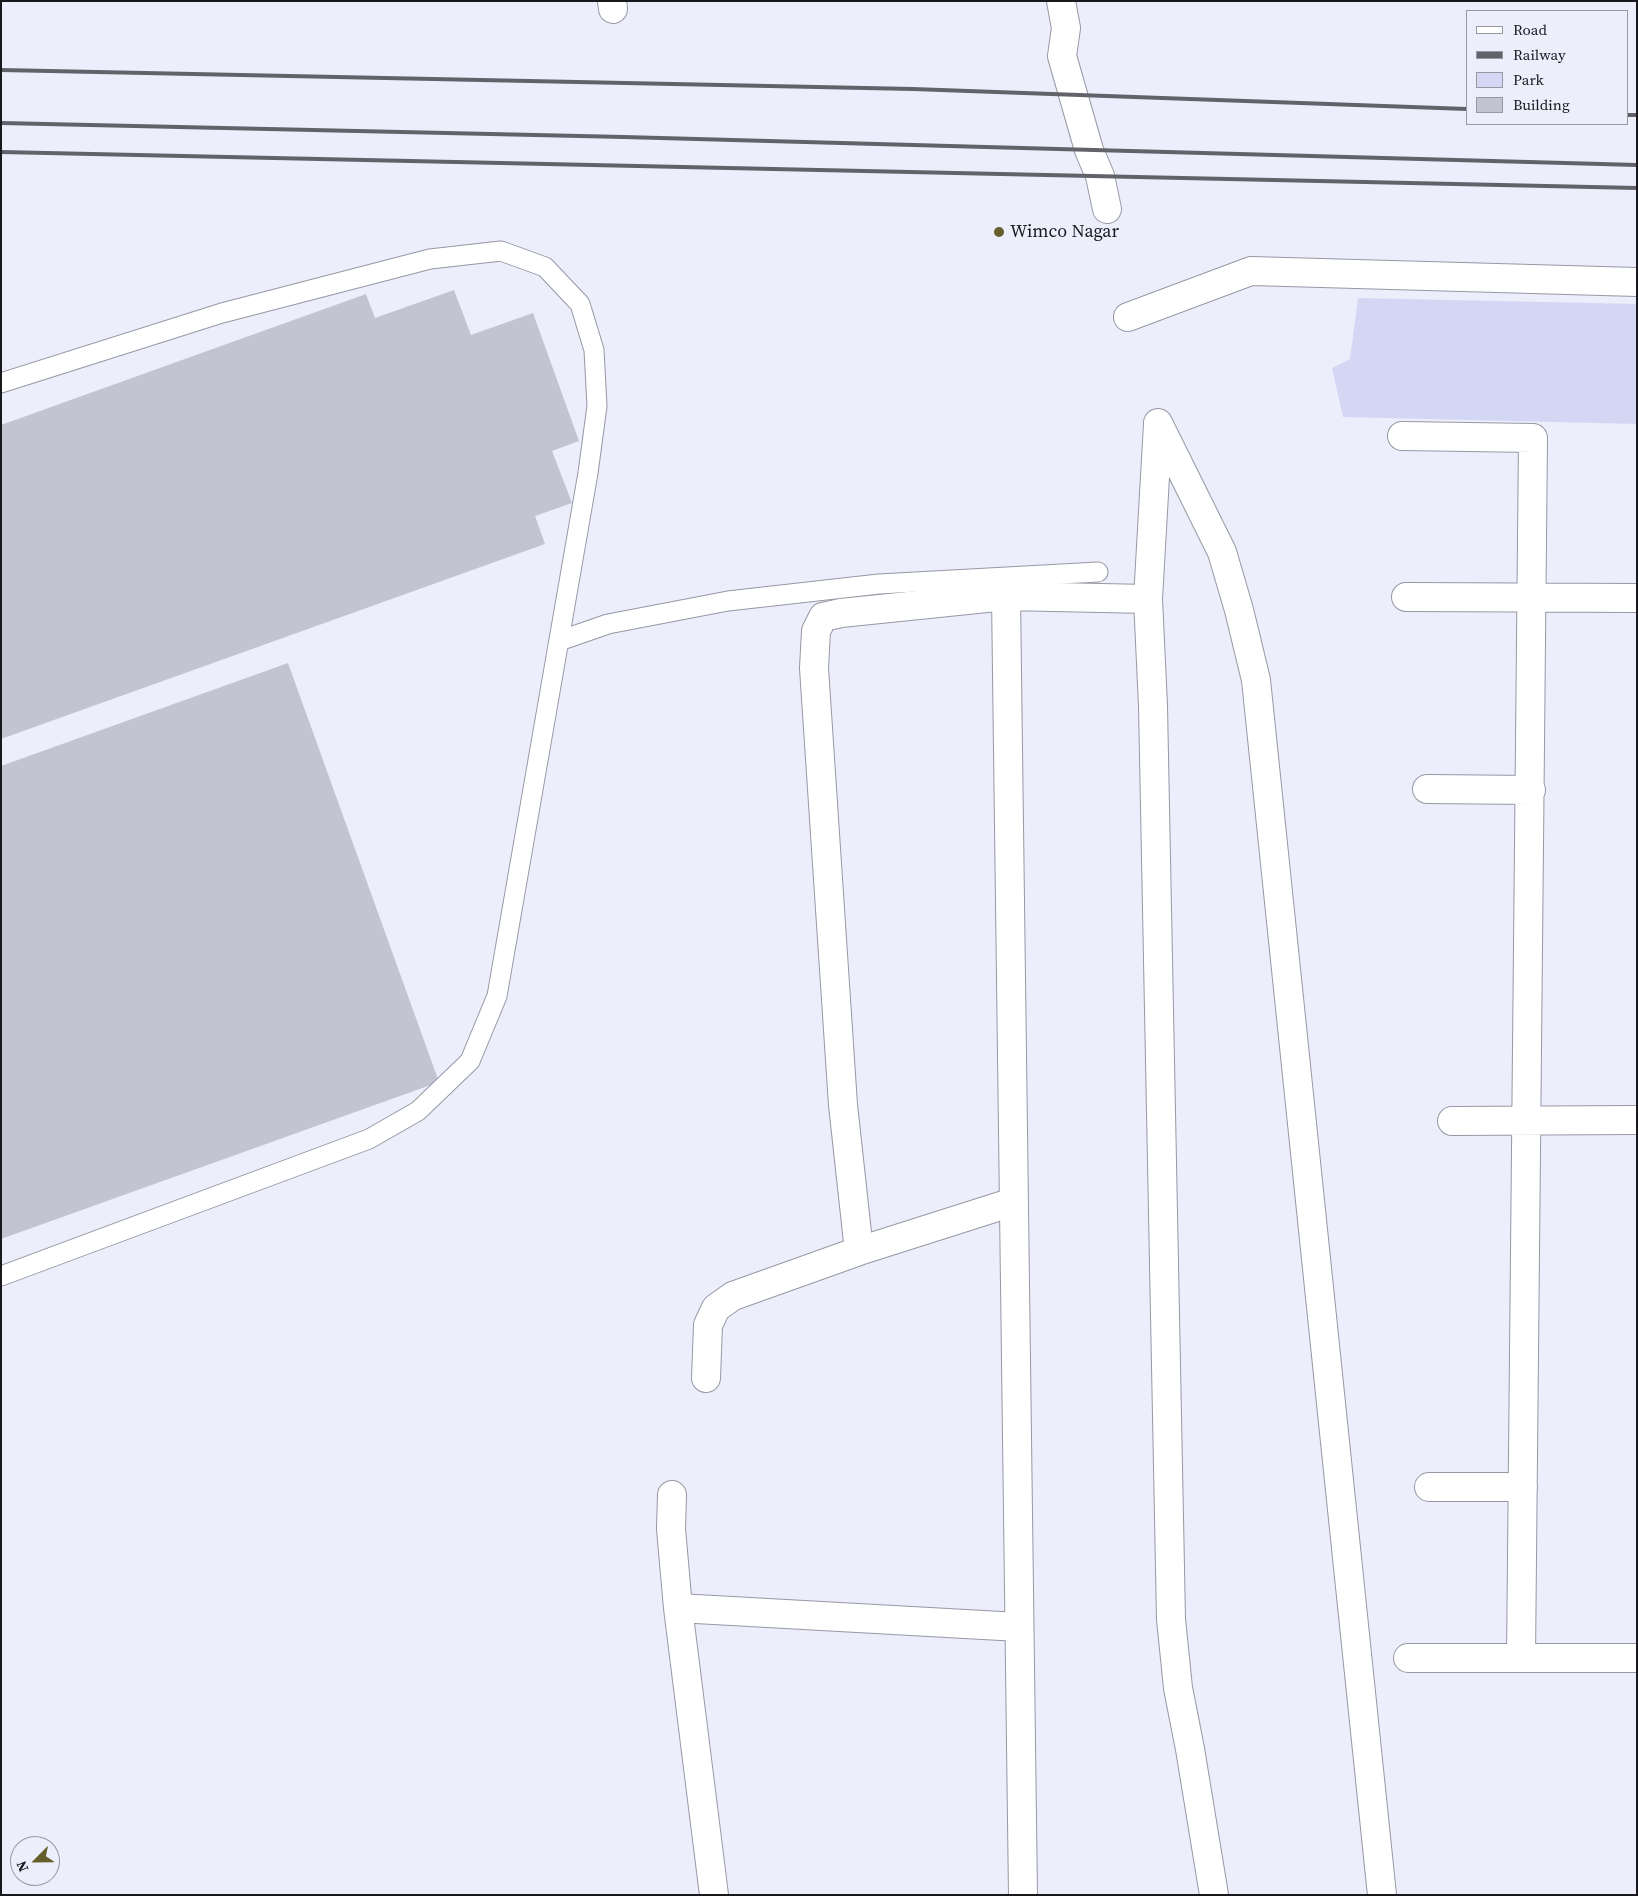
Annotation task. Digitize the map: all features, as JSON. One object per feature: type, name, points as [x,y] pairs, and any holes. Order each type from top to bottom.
[{"type":"street","points":[[1061,1],[1066,28],[1062,56],[1089,150],[1100,176],[1107,209]]},
{"type":"street","points":[[1128,317],[1251,271],[1637,282]]},
{"type":"street","points":[[1214,1895],[1178,1688],[1171,1619],[1153,716],[1148,599],[1158,423],[1222,552],[1240,610],[1256,680],[1382,1895]]},
{"type":"street","points":[[1402,436],[1534,438],[1521,1658]]},
{"type":"street","points":[[859,1251],[843,1105],[814,668],[816,631],[823,617],[841,613],[1006,596],[1148,599]]},
{"type":"street","points":[[1006,596],[1023,1895]]},
{"type":"street","points":[[1406,596],[1637,598]]},
{"type":"street","points":[[1427,789],[1531,790]]},
{"type":"street","points":[[1452,1121],[1637,1120]]},
{"type":"street","points":[[706,1378],[708,1325],[716,1308],[733,1296],[859,1251],[1013,1202]]},
{"type":"street","points":[[1429,1487],[1523,1487]]},
{"type":"street","points":[[672,1495],[671,1529],[678,1608],[714,1895]]},
{"type":"street","points":[[678,1608],[1019,1627]]},
{"type":"street","points":[[1408,1658],[1637,1658]]},
{"type":"lane","points":[[1,383],[222,312],[430,259],[501,251],[545,267],[580,304],[594,350],[597,406],[588,474],[497,996],[470,1061],[418,1111],[369,1138],[1,1276]]},
{"type":"lane","points":[[559,641],[608,624],[728,601],[879,584],[1098,572]]},
{"type":"green space","points":[[1358,298],[1637,304],[1637,424],[1343,417],[1332,368],[1350,359]]},
{"type":"building","points":[[454,290],[471,335],[533,313],[579,441],[552,451],[572,503],[535,516],[545,544],[1,739],[1,425],[366,294],[375,318]]},
{"type":"building","points":[[288,663],[439,1082],[1,1239],[1,766]]},
{"type":"railway","points":[[1,70],[913,89],[1466,109]]},
{"type":"railway","points":[[1628,115],[1637,115]]},
{"type":"railway","points":[[1,123],[624,137],[1637,165]]},
{"type":"railway","points":[[1,152],[1637,188]]},
{"type":"place","name":"Wimco Nagar","points":[[999,232]]}]
